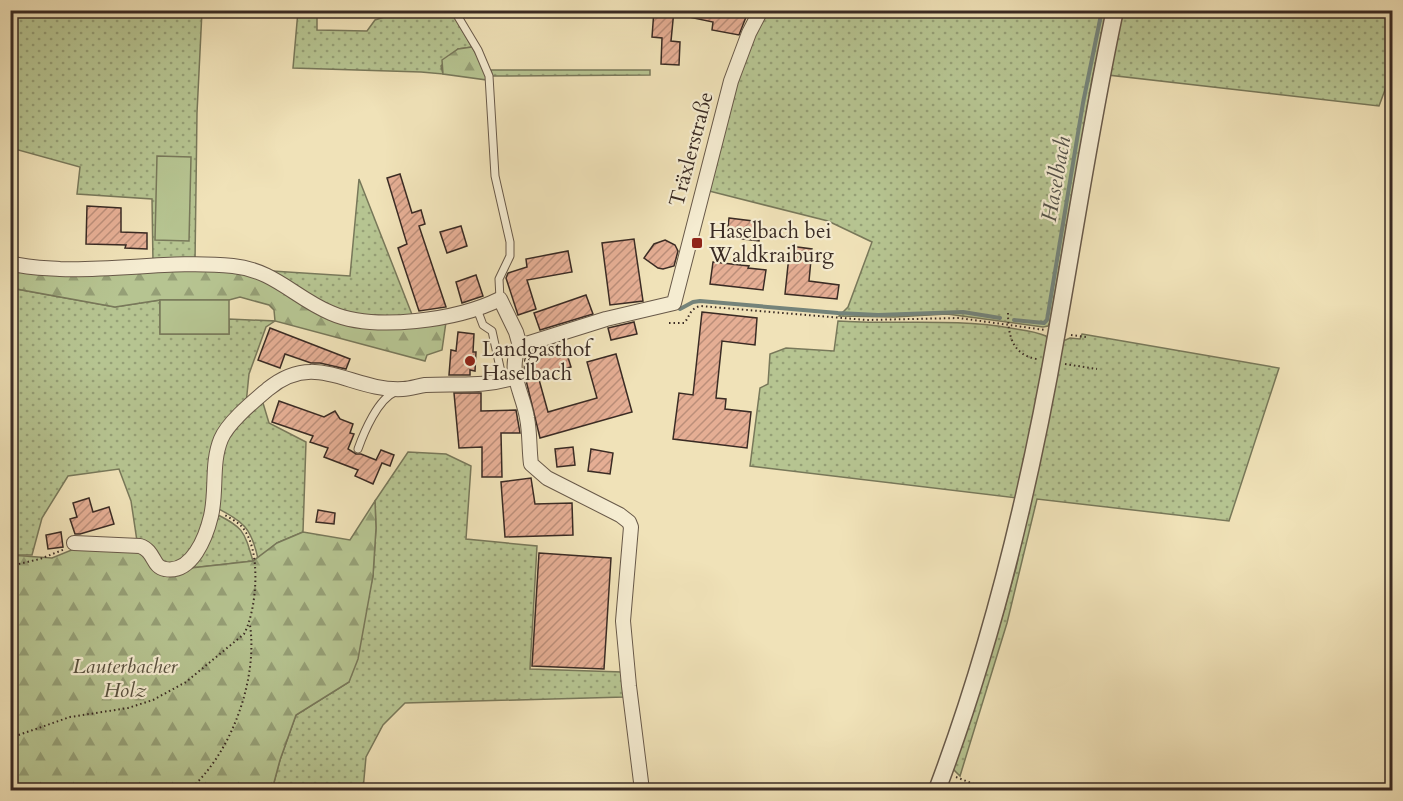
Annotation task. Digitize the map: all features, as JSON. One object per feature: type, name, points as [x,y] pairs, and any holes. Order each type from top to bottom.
[{"type":"street","name":"Träxlerstraße","points":[[520,346],[606,319],[674,303],[731,81],[760,10]]},
{"type":"street","points":[[937,790],[993,623],[1012,550],[1057,332],[1098,90],[1115,10]]},
{"type":"street","points":[[10,263],[33,268],[83,270],[197,264],[248,267],[266,273],[331,314],[372,321],[419,321],[477,309],[500,299],[516,332],[520,346],[509,379],[527,418],[531,464],[547,478],[620,514],[631,527],[623,621],[628,686],[642,790]]},
{"type":"street","points":[[74,543],[140,546],[152,554],[158,567],[169,570],[184,566],[196,553],[211,517],[216,464],[223,435],[256,400],[279,381],[304,371],[323,372],[360,383],[403,389],[422,385],[472,386],[509,379]]},
{"type":"lane","points":[[454,10],[478,50],[489,76],[495,176],[510,243],[510,256],[499,279],[500,299]]},
{"type":"lane","points":[[477,309],[483,325],[492,331],[509,379]]},
{"type":"lane","points":[[358,449],[364,432],[383,401],[390,394],[403,389]]},
{"type":"path","points":[[669,323],[684,324],[688,314],[700,306],[834,318],[886,320],[959,318],[1086,337]]},
{"type":"path","points":[[1008,313],[1009,334],[1016,349],[1029,358],[1040,360]]},
{"type":"path","points":[[1065,364],[1097,369]]},
{"type":"path","points":[[189,790],[202,779],[233,726],[245,696],[251,666],[250,624],[256,567],[252,545],[243,527],[212,508]]},
{"type":"path","points":[[10,566],[40,560],[74,543]]},
{"type":"path","points":[[10,738],[70,717],[128,708],[168,693],[186,682],[236,642],[250,624]]},
{"type":"path","points":[[944,772],[976,785]]},
{"type":"green space","points":[[10,11],[202,11],[197,113],[195,262],[153,263],[152,199],[77,194],[80,167],[11,148]]},
{"type":"green space","points":[[298,11],[317,11],[317,30],[367,31],[375,20],[391,15],[392,11],[451,11],[472,47],[458,49],[441,66],[443,74],[293,68]]},
{"type":"green space","points":[[768,11],[1107,11],[1092,80],[1048,326],[947,314],[894,317],[839,316],[848,307],[872,242],[828,221],[709,191],[739,75]]},
{"type":"green space","points":[[1122,11],[1392,11],[1392,71],[1379,106],[1108,75]]},
{"type":"green space","points":[[472,47],[483,66],[487,80],[443,74],[442,60],[458,49]]},
{"type":"green space","points":[[491,70],[650,70],[650,75],[492,76]]},
{"type":"green space","points":[[157,156],[191,157],[189,241],[155,240]]},
{"type":"green space","points":[[359,179],[413,317],[378,320],[335,311],[272,271],[350,276]]},
{"type":"green space","points":[[11,267],[197,268],[256,273],[324,314],[446,322],[442,350],[427,355],[425,361],[275,321],[274,310],[269,305],[240,297],[229,300],[160,300],[115,307],[11,288]]},
{"type":"green space","points":[[11,288],[115,307],[160,300],[160,334],[229,334],[229,319],[275,321],[266,327],[249,374],[246,404],[222,433],[210,501],[191,557],[168,567],[137,541],[131,501],[119,469],[68,476],[42,518],[32,555],[11,555]]},
{"type":"green space","points":[[160,300],[229,300],[229,334],[160,334]]},
{"type":"green space","points":[[838,321],[967,323],[1024,330],[1046,336],[1048,341],[1017,498],[750,466],[760,388],[768,384],[770,354],[786,348],[834,351]]},
{"type":"green space","points":[[1082,334],[1279,368],[1229,521],[1037,499],[1007,623],[960,776],[953,769],[996,638],[1016,568],[1063,341],[1070,338],[1080,339]]},
{"type":"green space","points":[[263,403],[269,423],[306,442],[303,532],[277,543],[258,559],[249,532],[239,521],[215,507],[223,439]]},
{"type":"green space","points":[[408,452],[446,454],[471,466],[466,539],[537,546],[530,669],[622,672],[624,697],[405,703],[383,725],[366,757],[363,790],[272,790],[296,715],[349,682],[373,576],[375,501]]},
{"type":"green space","name":"Lauterbacher Holz","points":[[375,501],[373,576],[358,659],[349,682],[296,715],[272,790],[11,790],[10,555],[52,558],[74,549],[137,548],[152,559],[182,569],[253,561],[277,543],[303,532],[350,540]]},
{"type":"green space","points":[[214,513],[237,526],[247,542],[253,561],[182,569]]},
{"type":"building","points":[[654,10],[674,10],[671,41],[680,42],[679,65],[661,64],[662,38],[652,37]]},
{"type":"building","points":[[679,10],[715,10],[746,17],[739,35],[712,30],[713,22],[679,15]]},
{"type":"building","points":[[400,174],[412,213],[421,210],[425,224],[419,226],[446,307],[419,311],[398,248],[407,244],[387,178]]},
{"type":"building","points":[[87,206],[121,208],[121,232],[147,233],[147,249],[125,248],[126,245],[86,244]]},
{"type":"building","points":[[729,218],[761,222],[759,241],[727,237]]},
{"type":"building","points":[[461,226],[467,246],[447,253],[440,232]]},
{"type":"building","points":[[634,239],[643,301],[610,305],[602,243]]},
{"type":"building","points":[[665,240],[675,245],[678,251],[674,266],[663,269],[644,258],[654,244]]},
{"type":"building","points":[[790,246],[812,249],[809,281],[839,285],[837,299],[785,294]]},
{"type":"building","points":[[568,251],[572,272],[527,280],[536,309],[518,315],[506,278],[508,273],[527,267],[526,259]]},
{"type":"building","points":[[713,262],[766,270],[763,290],[710,284]]},
{"type":"building","points":[[476,275],[483,296],[462,303],[456,282]]},
{"type":"building","points":[[586,295],[593,314],[540,330],[534,313]]},
{"type":"building","points":[[702,312],[757,318],[755,345],[722,341],[716,398],[726,399],[725,409],[751,412],[747,448],[673,439],[679,393],[693,395]]},
{"type":"building","points":[[634,322],[637,334],[611,340],[608,328]]},
{"type":"building","points":[[270,328],[350,359],[346,369],[311,363],[285,354],[280,368],[258,360]]},
{"type":"building","points":[[458,332],[474,334],[475,371],[470,370],[470,375],[449,375],[451,350],[456,351]]},
{"type":"building","points":[[565,348],[571,367],[538,376],[548,412],[597,398],[587,362],[616,354],[632,412],[540,438],[524,372],[525,359]]},
{"type":"building","points":[[454,393],[481,393],[481,411],[516,410],[520,433],[501,433],[502,477],[482,477],[482,447],[459,448]]},
{"type":"building","points":[[279,401],[324,417],[335,411],[340,419],[353,424],[350,433],[354,434],[348,449],[376,460],[381,450],[394,455],[390,466],[382,463],[373,484],[355,476],[358,470],[324,457],[328,448],[310,442],[313,436],[272,422]]},
{"type":"building","points":[[573,447],[575,465],[557,467],[555,449]]},
{"type":"building","points":[[591,449],[613,453],[610,474],[588,471]]},
{"type":"building","points":[[531,478],[535,504],[572,503],[573,535],[505,537],[501,482]]},
{"type":"building","points":[[89,498],[93,512],[109,507],[114,524],[75,534],[70,519],[77,517],[73,503]]},
{"type":"building","points":[[318,510],[335,513],[334,524],[316,522]]},
{"type":"building","points":[[61,532],[63,547],[48,549],[46,535]]},
{"type":"building","points":[[539,553],[611,558],[604,669],[532,666]]},
{"type":"waterway","name":"Haselbach","points":[[1014,320],[1044,323],[1047,320],[1083,103],[1102,10]]},
{"type":"waterway","name":"Haselbach","points":[[680,309],[700,301],[838,313],[878,315],[963,312],[1000,318]]},
{"type":"place","name":"Haselbach bei Waldkraiburg","points":[[697,243]]},
{"type":"place","name":"Landgasthof Haselbach","points":[[470,361]]}]
